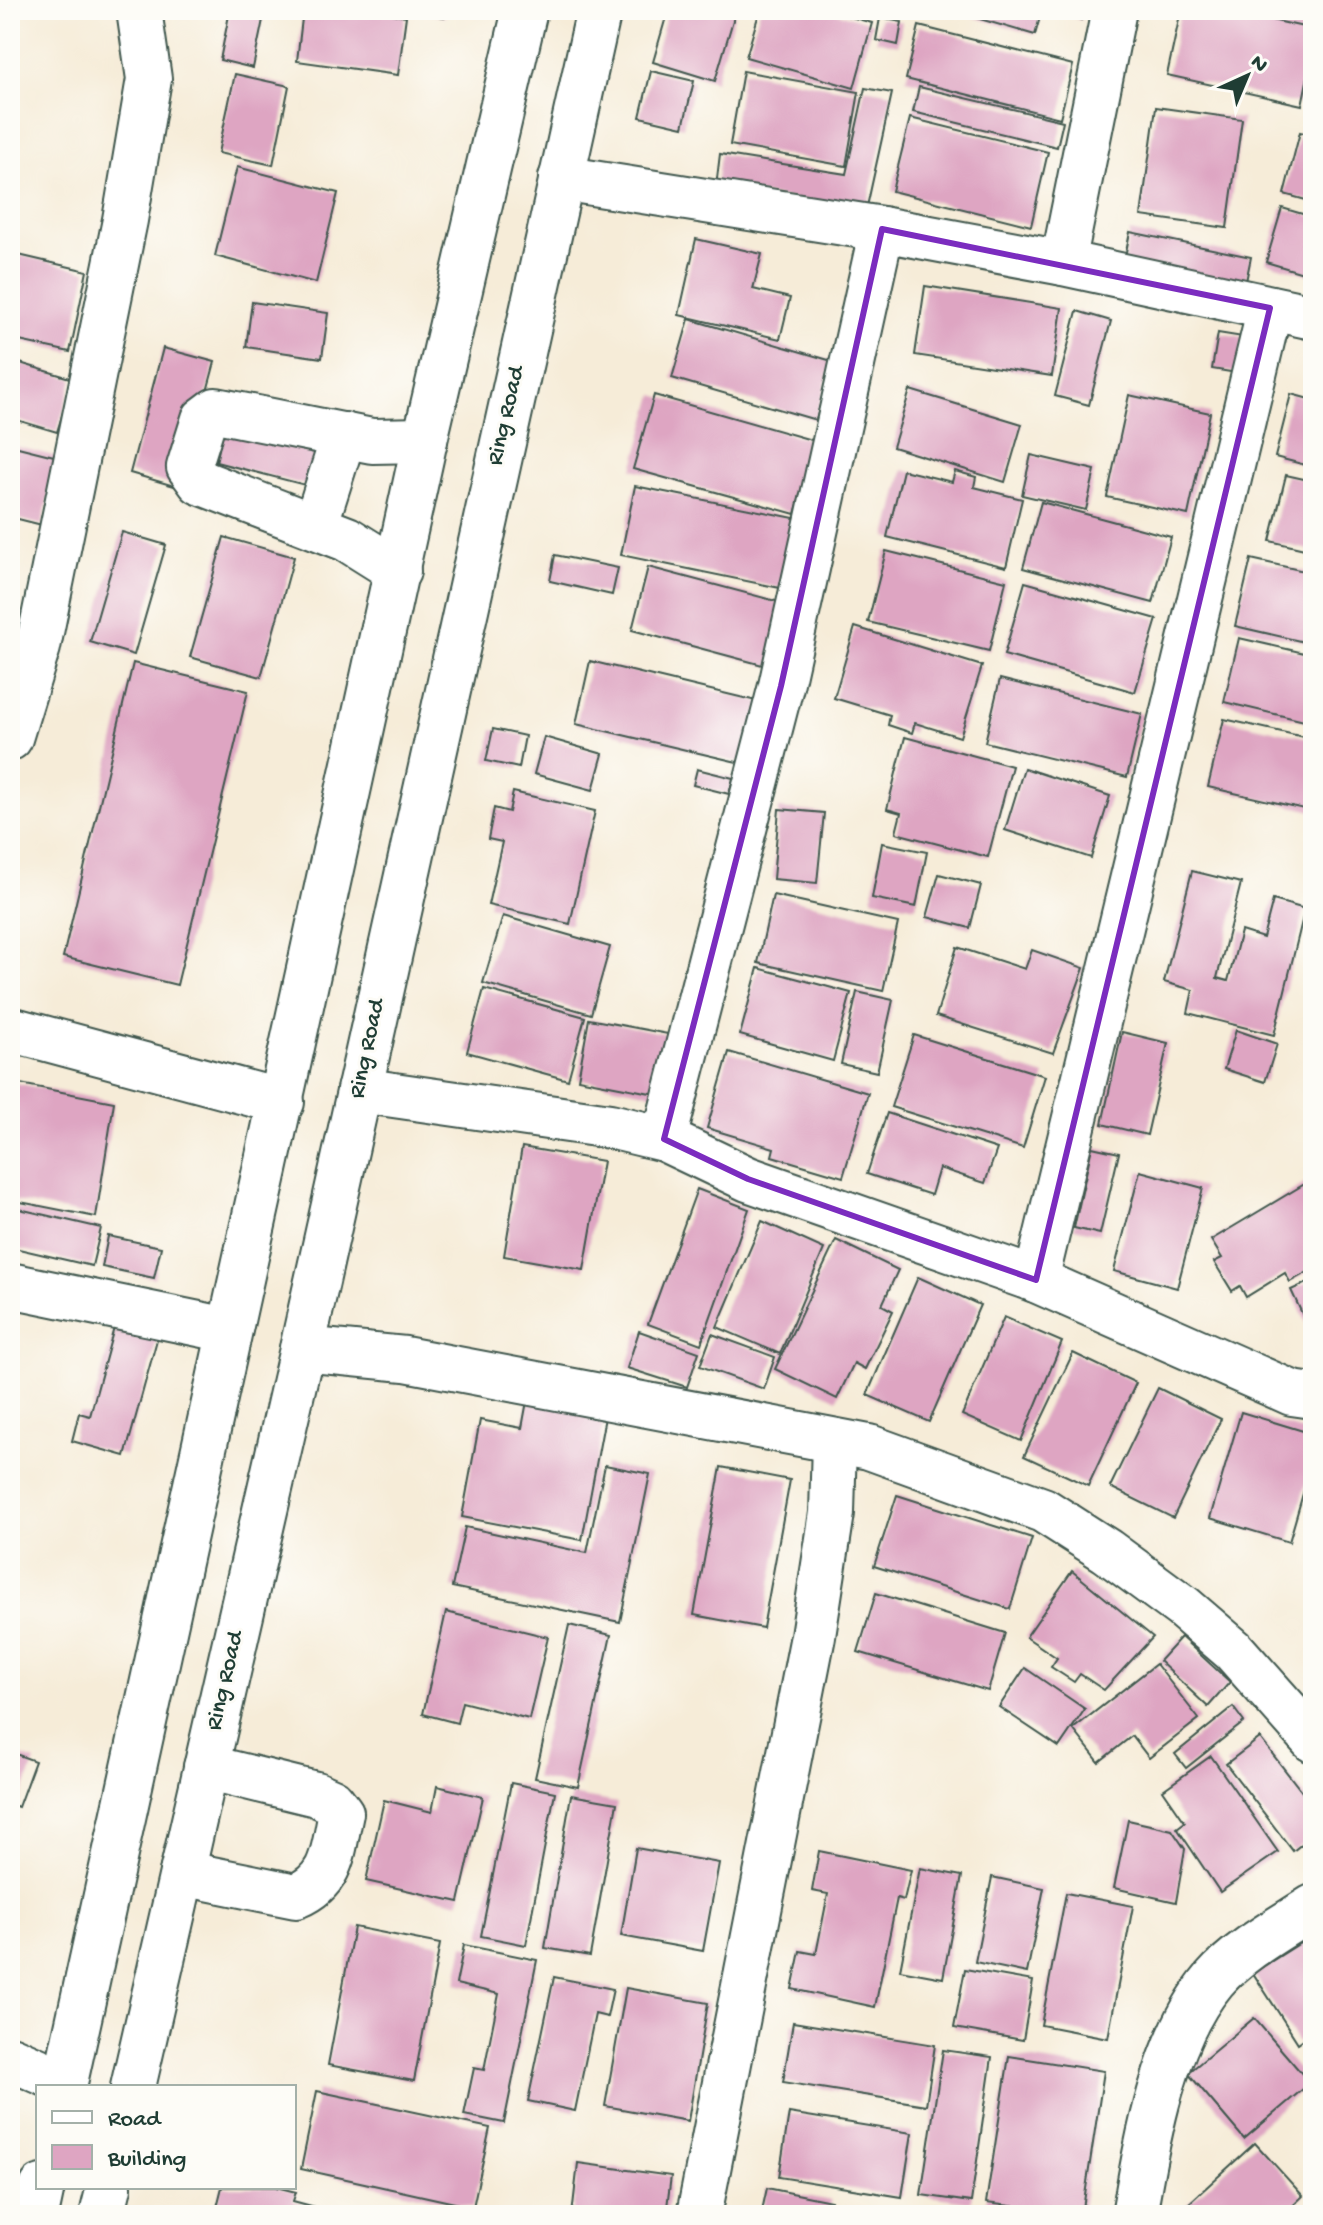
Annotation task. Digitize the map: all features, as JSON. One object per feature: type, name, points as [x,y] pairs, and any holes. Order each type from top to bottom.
[{"type":"street","points":[[10,738],[24,643],[125,220],[149,79],[139,10]]},
{"type":"street","points":[[10,2058],[64,2084],[425,440],[525,10]]},
{"type":"street","name":"Ring Road","points":[[133,2085],[302,1349],[599,10]]},
{"type":"street","points":[[1063,263],[1114,10]]},
{"type":"street","points":[[561,178],[882,229],[1063,263],[1313,317]]},
{"type":"street","points":[[664,1139],[781,686],[882,229]]},
{"type":"street","points":[[1036,1280],[1270,308]]},
{"type":"street","points":[[398,571],[366,549],[315,526],[200,482],[189,467],[204,419],[216,410],[391,443],[425,440]]},
{"type":"street","points":[[315,526],[344,435]]},
{"type":"street","points":[[10,1029],[282,1102]]},
{"type":"street","points":[[359,1090],[610,1126],[664,1139],[748,1179],[1036,1280],[1292,1393],[1313,1396]]},
{"type":"street","points":[[10,1285],[228,1330]]},
{"type":"street","points":[[302,1349],[405,1359],[516,1378],[869,1447],[1043,1510],[1183,1607],[1233,1650],[1313,1740]]},
{"type":"street","points":[[699,2215],[813,1636],[832,1513],[834,1442]]},
{"type":"street","points":[[182,1873],[296,1896],[314,1889],[327,1873],[341,1813],[332,1801],[316,1794],[206,1767]]},
{"type":"street","points":[[1134,2215],[1161,2082],[1184,2031],[1214,1980],[1253,1945],[1313,1907]]},
{"type":"street","points":[[36,2215],[42,2189]]},
{"type":"street","points":[[102,2215],[108,2189]]},
{"type":"highlighted area","points":[[882,229],[1270,308],[1036,1280],[748,1179],[664,1139],[781,686]]},
{"type":"building","points":[[230,10],[265,10],[253,68],[220,60]]},
{"type":"building","points":[[303,10],[365,10],[406,16],[398,75],[297,61]]},
{"type":"building","points":[[404,10],[446,10],[445,17]]},
{"type":"building","points":[[668,10],[736,10],[715,81],[653,62]]},
{"type":"building","points":[[760,10],[827,10],[872,23],[854,88],[746,57]]},
{"type":"building","points":[[949,10],[1042,10],[1035,35]]},
{"type":"building","points":[[1054,10],[1083,10],[1081,20]]},
{"type":"building","points":[[1181,10],[1226,10],[1313,29],[1313,53],[1302,105],[1167,75]]},
{"type":"building","points":[[1273,10],[1300,10],[1298,17]]},
{"type":"building","points":[[880,18],[902,22],[898,45],[876,40]]},
{"type":"building","points":[[919,26],[1073,65],[1060,118],[906,79]]},
{"type":"building","points":[[651,71],[694,81],[683,127],[640,117]]},
{"type":"building","points":[[743,71],[859,92],[846,166],[730,145]]},
{"type":"building","points":[[235,74],[289,86],[273,165],[218,153]]},
{"type":"building","points":[[919,87],[1063,121],[1057,147],[913,112]]},
{"type":"building","points":[[865,88],[892,93],[866,211],[716,187],[720,154],[846,174]]},
{"type":"building","points":[[1156,107],[1242,119],[1227,228],[1141,216]]},
{"type":"building","points":[[910,118],[1048,152],[1031,226],[892,191]]},
{"type":"building","points":[[1300,132],[1313,135],[1313,202],[1284,194]]},
{"type":"building","points":[[237,167],[338,193],[316,283],[215,256]]},
{"type":"building","points":[[1282,208],[1313,217],[1313,276],[1266,262]]},
{"type":"building","points":[[1130,232],[1251,257],[1245,286],[1124,262]]},
{"type":"building","points":[[696,239],[762,254],[753,289],[790,298],[780,339],[679,315]]},
{"type":"building","points":[[10,253],[87,271],[70,352],[10,339]]},
{"type":"building","points":[[925,286],[1062,308],[1052,376],[915,355]]},
{"type":"building","points":[[252,302],[328,313],[322,358],[246,347]]},
{"type":"building","points":[[1077,311],[1111,321],[1089,405],[1055,396]]},
{"type":"building","points":[[689,319],[832,361],[816,420],[672,378]]},
{"type":"building","points":[[1218,333],[1243,337],[1237,373],[1212,369]]},
{"type":"building","points":[[163,348],[215,362],[181,488],[130,473]]},
{"type":"building","points":[[10,360],[73,379],[57,432],[10,418]]},
{"type":"building","points":[[910,390],[1022,424],[1005,482],[893,447]]},
{"type":"building","points":[[1291,394],[1313,400],[1313,467],[1275,457]]},
{"type":"building","points":[[654,395],[815,441],[795,514],[633,469]]},
{"type":"building","points":[[1129,395],[1210,413],[1188,515],[1107,497]]},
{"type":"building","points":[[226,420],[332,447],[321,489],[216,462]]},
{"type":"building","points":[[10,445],[58,457],[42,525],[10,517]]},
{"type":"building","points":[[1031,455],[1095,470],[1086,510],[1022,495]]},
{"type":"building","points":[[903,470],[952,482],[955,471],[976,477],[974,487],[1022,499],[1006,567],[887,537]]},
{"type":"building","points":[[1286,475],[1313,481],[1313,551],[1270,541]]},
{"type":"building","points":[[635,486],[799,519],[785,589],[621,555]]},
{"type":"building","points":[[1041,502],[1171,537],[1153,603],[1023,568]]},
{"type":"building","points":[[122,532],[166,545],[134,655],[90,642]]},
{"type":"building","points":[[224,537],[294,557],[261,677],[190,657]]},
{"type":"building","points":[[886,551],[1006,581],[989,651],[868,622]]},
{"type":"building","points":[[555,555],[618,568],[612,595],[550,581]]},
{"type":"building","points":[[1251,559],[1313,573],[1313,644],[1235,626]]},
{"type":"building","points":[[648,567],[787,604],[770,667],[632,630]]},
{"type":"building","points":[[1025,582],[1157,619],[1135,692],[1004,655]]},
{"type":"building","points":[[855,627],[982,666],[960,737],[915,723],[912,733],[888,725],[890,715],[834,698]]},
{"type":"building","points":[[1239,638],[1313,655],[1313,723],[1224,702]]},
{"type":"building","points":[[590,661],[769,704],[754,766],[576,724]]},
{"type":"building","points":[[133,663],[248,691],[177,985],[63,957]]},
{"type":"building","points":[[1000,679],[1142,714],[1127,777],[985,742]]},
{"type":"building","points":[[1224,719],[1313,739],[1313,811],[1208,787]]},
{"type":"building","points":[[493,729],[525,736],[519,768],[486,761]]},
{"type":"building","points":[[544,737],[603,754],[593,790],[534,774]]},
{"type":"building","points":[[905,737],[1012,766],[988,857],[896,833],[901,813],[887,809]]},
{"type":"building","points":[[1024,768],[1110,796],[1091,858],[1005,830]]},
{"type":"building","points":[[697,769],[733,778],[729,794],[693,785]]},
{"type":"building","points":[[513,792],[595,811],[570,924],[488,905],[502,842],[488,839],[494,808],[509,812]]},
{"type":"building","points":[[779,809],[824,813],[817,883],[773,879]]},
{"type":"building","points":[[882,843],[927,852],[916,907],[872,898]]},
{"type":"building","points":[[1192,871],[1241,883],[1217,978],[1228,981],[1241,931],[1263,938],[1273,900],[1305,909],[1274,1035],[1188,1013],[1193,990],[1164,982]]},
{"type":"building","points":[[939,874],[981,885],[970,928],[927,917]]},
{"type":"building","points":[[773,895],[898,923],[883,991],[758,963]]},
{"type":"building","points":[[503,916],[610,947],[591,1014],[483,983]]},
{"type":"building","points":[[957,947],[1025,969],[1032,950],[1084,968],[1053,1053],[936,1016]]},
{"type":"building","points":[[758,968],[851,993],[833,1061],[740,1035]]},
{"type":"building","points":[[484,989],[585,1017],[568,1080],[467,1052]]},
{"type":"building","points":[[857,992],[893,1000],[877,1072],[841,1064]]},
{"type":"building","points":[[589,1019],[668,1034],[656,1094],[578,1079]]},
{"type":"building","points":[[1236,1030],[1277,1044],[1265,1082],[1224,1069]]},
{"type":"building","points":[[1122,1032],[1168,1043],[1147,1135],[1102,1124]]},
{"type":"building","points":[[914,1035],[1045,1076],[1023,1148],[891,1107]]},
{"type":"building","points":[[729,1052],[868,1093],[843,1177],[772,1156],[774,1148],[707,1128]]},
{"type":"building","points":[[10,1082],[114,1102],[96,1217],[10,1200]]},
{"type":"building","points":[[887,1113],[997,1149],[985,1183],[939,1168],[931,1195],[867,1174]]},
{"type":"building","points":[[522,1147],[603,1161],[584,1270],[504,1256]]},
{"type":"building","points":[[1092,1147],[1119,1153],[1100,1234],[1074,1228]]},
{"type":"building","points":[[1140,1171],[1203,1188],[1177,1288],[1114,1271]]},
{"type":"building","points":[[1313,1179],[1313,1269],[1290,1282],[1285,1273],[1246,1297],[1240,1286],[1232,1291],[1214,1262],[1222,1258],[1211,1240]]},
{"type":"building","points":[[697,1189],[749,1209],[701,1344],[648,1324]]},
{"type":"building","points":[[15,1208],[101,1228],[92,1266],[10,1247]]},
{"type":"building","points":[[762,1221],[824,1249],[780,1354],[717,1327]]},
{"type":"building","points":[[108,1236],[161,1247],[154,1278],[102,1267]]},
{"type":"building","points":[[836,1240],[898,1270],[882,1305],[893,1311],[865,1369],[854,1363],[837,1399],[775,1369]]},
{"type":"building","points":[[918,1277],[980,1305],[929,1422],[867,1395]]},
{"type":"building","points":[[1313,1280],[1313,1337],[1291,1290]]},
{"type":"building","points":[[118,1313],[161,1325],[125,1456],[72,1441],[79,1413],[90,1416]]},
{"type":"building","points":[[1004,1317],[1062,1342],[1021,1441],[962,1415]]},
{"type":"building","points":[[639,1331],[699,1352],[687,1387],[627,1368]]},
{"type":"building","points":[[712,1334],[775,1357],[764,1389],[700,1366]]},
{"type":"building","points":[[1073,1353],[1136,1383],[1088,1486],[1024,1456]]},
{"type":"building","points":[[1158,1388],[1221,1419],[1173,1518],[1110,1487]]},
{"type":"building","points":[[527,1401],[605,1417],[582,1540],[462,1517],[480,1420],[522,1428]]},
{"type":"building","points":[[1241,1412],[1313,1434],[1313,1459],[1289,1542],[1210,1518]]},
{"type":"building","points":[[605,1465],[650,1474],[620,1622],[452,1587],[465,1527],[587,1553]]},
{"type":"building","points":[[721,1467],[790,1480],[763,1628],[694,1615]]},
{"type":"building","points":[[897,1495],[1032,1538],[1010,1609],[874,1566]]},
{"type":"building","points":[[1072,1571],[1153,1637],[1104,1690],[1080,1674],[1074,1682],[1051,1667],[1057,1658],[1026,1637]]},
{"type":"building","points":[[876,1593],[1005,1633],[988,1691],[858,1652]]},
{"type":"building","points":[[446,1612],[548,1637],[529,1719],[462,1702],[457,1723],[423,1714]]},
{"type":"building","points":[[569,1625],[611,1635],[578,1787],[535,1778]]},
{"type":"building","points":[[1181,1637],[1230,1682],[1208,1707],[1159,1661]]},
{"type":"building","points":[[1156,1664],[1199,1719],[1149,1758],[1132,1736],[1099,1762],[1073,1729]]},
{"type":"building","points":[[1025,1668],[1085,1709],[1059,1747],[999,1707]]},
{"type":"building","points":[[1233,1707],[1244,1722],[1186,1768],[1175,1754]]},
{"type":"building","points":[[1260,1738],[1313,1806],[1313,1835],[1293,1851],[1226,1764]]},
{"type":"building","points":[[10,1752],[35,1761],[18,1807],[10,1804]]},
{"type":"building","points":[[1211,1756],[1278,1852],[1220,1892],[1177,1828],[1185,1822],[1163,1790]]},
{"type":"building","points":[[511,1783],[555,1792],[526,1945],[481,1936]]},
{"type":"building","points":[[437,1786],[483,1797],[459,1902],[366,1881],[384,1800],[432,1812]]},
{"type":"building","points":[[571,1795],[617,1803],[590,1956],[545,1948]]},
{"type":"building","points":[[1128,1820],[1172,1830],[1185,1849],[1176,1902],[1114,1888]]},
{"type":"building","points":[[636,1848],[719,1863],[703,1951],[621,1936]]},
{"type":"building","points":[[819,1851],[911,1870],[904,1900],[897,1898],[875,2007],[792,1989],[800,1951],[816,1954],[828,1894],[812,1891]]},
{"type":"building","points":[[920,1868],[962,1876],[943,1978],[900,1970]]},
{"type":"building","points":[[992,1877],[1044,1888],[1027,1973],[975,1962]]},
{"type":"building","points":[[1066,1893],[1133,1906],[1108,2038],[1041,2025]]},
{"type":"building","points":[[354,1927],[440,1944],[414,2081],[328,2065]]},
{"type":"building","points":[[1313,1935],[1313,2041],[1309,2035],[1298,2043],[1253,1973]]},
{"type":"building","points":[[464,1945],[537,1960],[504,2123],[464,2115],[474,2068],[484,2070],[499,1994],[456,1984]]},
{"type":"building","points":[[965,1969],[1033,1981],[1023,2040],[954,2028]]},
{"type":"building","points":[[554,1977],[613,1989],[607,2017],[595,2014],[575,2111],[528,2101]]},
{"type":"building","points":[[626,1988],[708,2003],[688,2121],[605,2106]]},
{"type":"building","points":[[1254,2018],[1310,2083],[1244,2139],[1188,2073]]},
{"type":"building","points":[[793,2022],[935,2045],[926,2105],[783,2082]]},
{"type":"building","points":[[943,2050],[992,2057],[971,2202],[921,2195]]},
{"type":"building","points":[[1009,2056],[1104,2071],[1082,2215],[986,2203]]},
{"type":"building","points":[[317,2091],[490,2128],[473,2207],[301,2169]]},
{"type":"building","points":[[789,2113],[912,2133],[902,2197],[779,2177]]},
{"type":"building","points":[[1255,2143],[1303,2196],[1283,2215],[1176,2215]]},
{"type":"building","points":[[578,2163],[671,2176],[666,2215],[572,2215]]},
{"type":"building","points":[[767,2188],[831,2201],[828,2215],[761,2215]]},
{"type":"building","points":[[222,2189],[284,2189],[296,2192],[293,2201],[345,2215],[215,2215]]},
{"type":"building","points":[[859,2209],[900,2211],[900,2215],[858,2215]]}]
